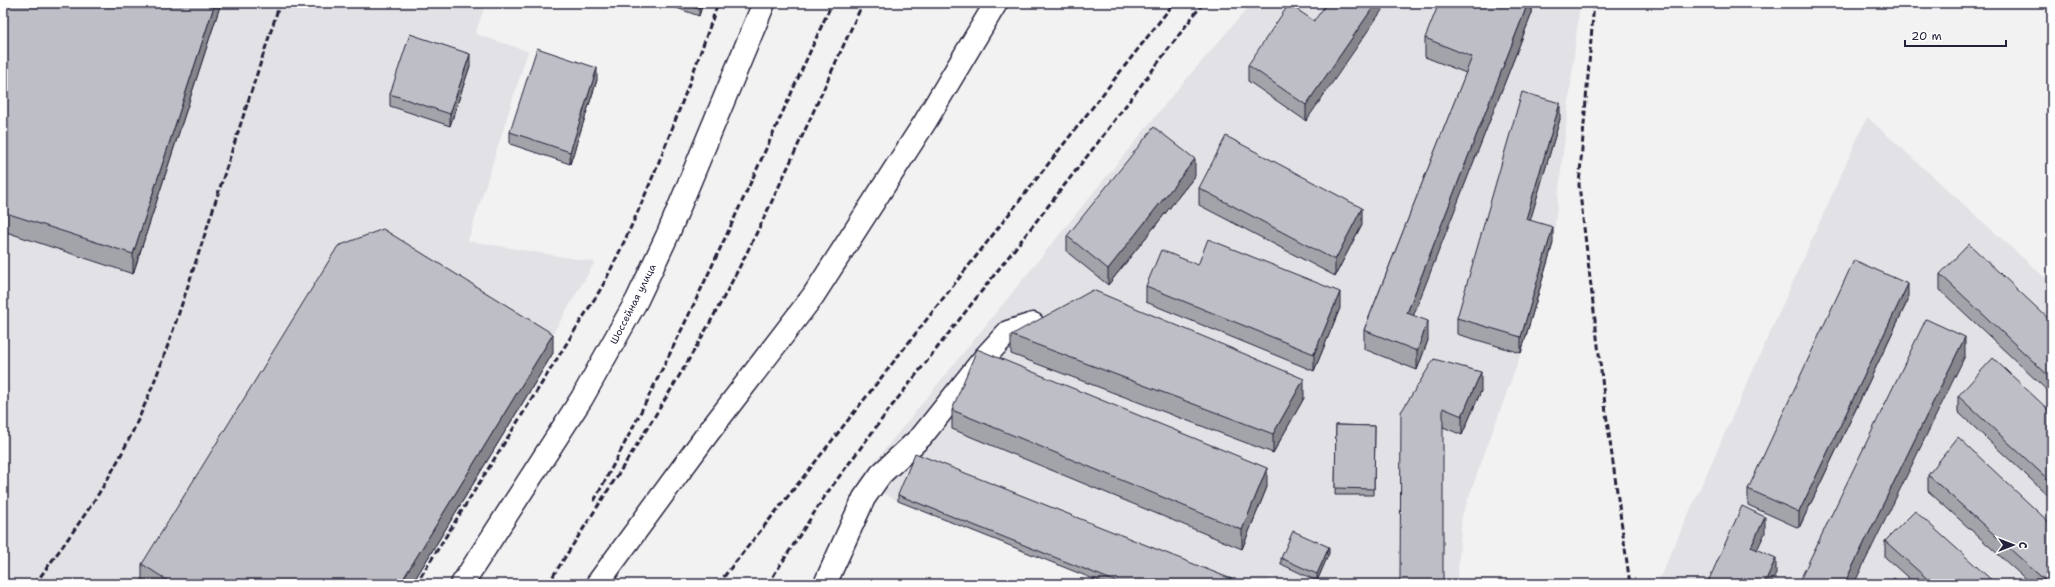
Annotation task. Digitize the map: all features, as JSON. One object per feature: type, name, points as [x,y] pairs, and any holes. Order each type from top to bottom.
[{"type":"street","name":"Шоссейная улица","points":[[462,584],[582,398],[637,300],[668,234],[764,3]]},
{"type":"street","points":[[597,584],[708,433],[813,296],[925,122],[996,3]]},
{"type":"street","points":[[826,584],[864,498],[881,474],[922,436],[985,357],[1008,332],[1032,324]]},
{"type":"shaded area","points":[[3,3],[486,3],[475,34],[528,51],[468,241],[595,262],[405,584],[3,584]]},
{"type":"shaded area","points":[[1252,3],[1580,3],[1553,243],[1521,353],[1462,516],[1457,584],[1287,584],[1270,576],[1267,584],[1106,584],[898,501],[859,481],[1176,91]]},
{"type":"shaded area","points":[[1867,117],[2052,284],[2052,584],[1657,584]]},
{"type":"building","points":[[3,3],[215,3],[133,254],[3,212]]},
{"type":"building","points":[[681,3],[701,3],[699,9]]},
{"type":"building","points":[[1327,3],[1376,3],[1306,105],[1248,65],[1289,4],[1314,21]]},
{"type":"building","points":[[1439,3],[1528,3],[1407,313],[1428,321],[1417,351],[1364,330],[1472,57],[1425,38]]},
{"type":"building","points":[[410,34],[470,54],[450,114],[390,94]]},
{"type":"building","points":[[537,48],[597,68],[570,152],[510,132]]},
{"type":"building","points":[[1522,92],[1560,103],[1526,219],[1553,227],[1521,337],[1457,318]]},
{"type":"building","points":[[1154,127],[1195,159],[1108,269],[1067,236]]},
{"type":"building","points":[[1226,136],[1362,208],[1335,260],[1199,188]]},
{"type":"building","points":[[383,229],[553,334],[400,584],[173,584],[142,564],[338,246]]},
{"type":"building","points":[[1208,239],[1340,292],[1314,354],[1146,286],[1161,250],[1198,265]]},
{"type":"building","points":[[1969,244],[2052,322],[2052,379],[1940,274]]},
{"type":"building","points":[[1854,260],[1908,284],[1799,512],[1748,489]]},
{"type":"building","points":[[1093,290],[1304,379],[1273,434],[1011,335]]},
{"type":"building","points":[[1926,319],[1965,337],[1844,584],[1798,584]]},
{"type":"building","points":[[977,349],[1267,468],[1242,530],[952,410]]},
{"type":"building","points":[[1993,358],[2052,413],[2052,483],[1958,396]]},
{"type":"building","points":[[1434,359],[1481,372],[1462,416],[1443,408],[1443,584],[1400,584],[1401,412]]},
{"type":"building","points":[[1336,425],[1375,426],[1374,489],[1335,488]]},
{"type":"building","points":[[1958,437],[2052,525],[2052,584],[2049,584],[1928,475]]},
{"type":"building","points":[[915,453],[1244,584],[1122,584],[898,495]]},
{"type":"building","points":[[1742,506],[1765,517],[1751,547],[1776,558],[1764,584],[1707,584]]},
{"type":"building","points":[[1915,511],[1996,584],[1933,584],[1885,541]]},
{"type":"building","points":[[1293,531],[1329,547],[1317,574],[1281,558]]},
{"type":"building","points":[[1894,578],[1901,584],[1888,584]]},
{"type":"railway","points":[[35,584],[82,518],[115,467],[136,424],[158,373],[280,3]]},
{"type":"railway","points":[[416,584],[602,287],[635,217],[665,147],[718,3]]},
{"type":"railway","points":[[594,501],[688,317],[832,3]]},
{"type":"railway","points":[[548,584],[657,412],[719,306],[757,232],[863,3]]},
{"type":"railway","points":[[718,584],[809,470],[1174,3]]},
{"type":"railway","points":[[768,584],[827,493],[891,407],[1099,141],[1203,3]]},
{"type":"railway","points":[[1594,3],[1579,185],[1606,413],[1630,584]]}]
